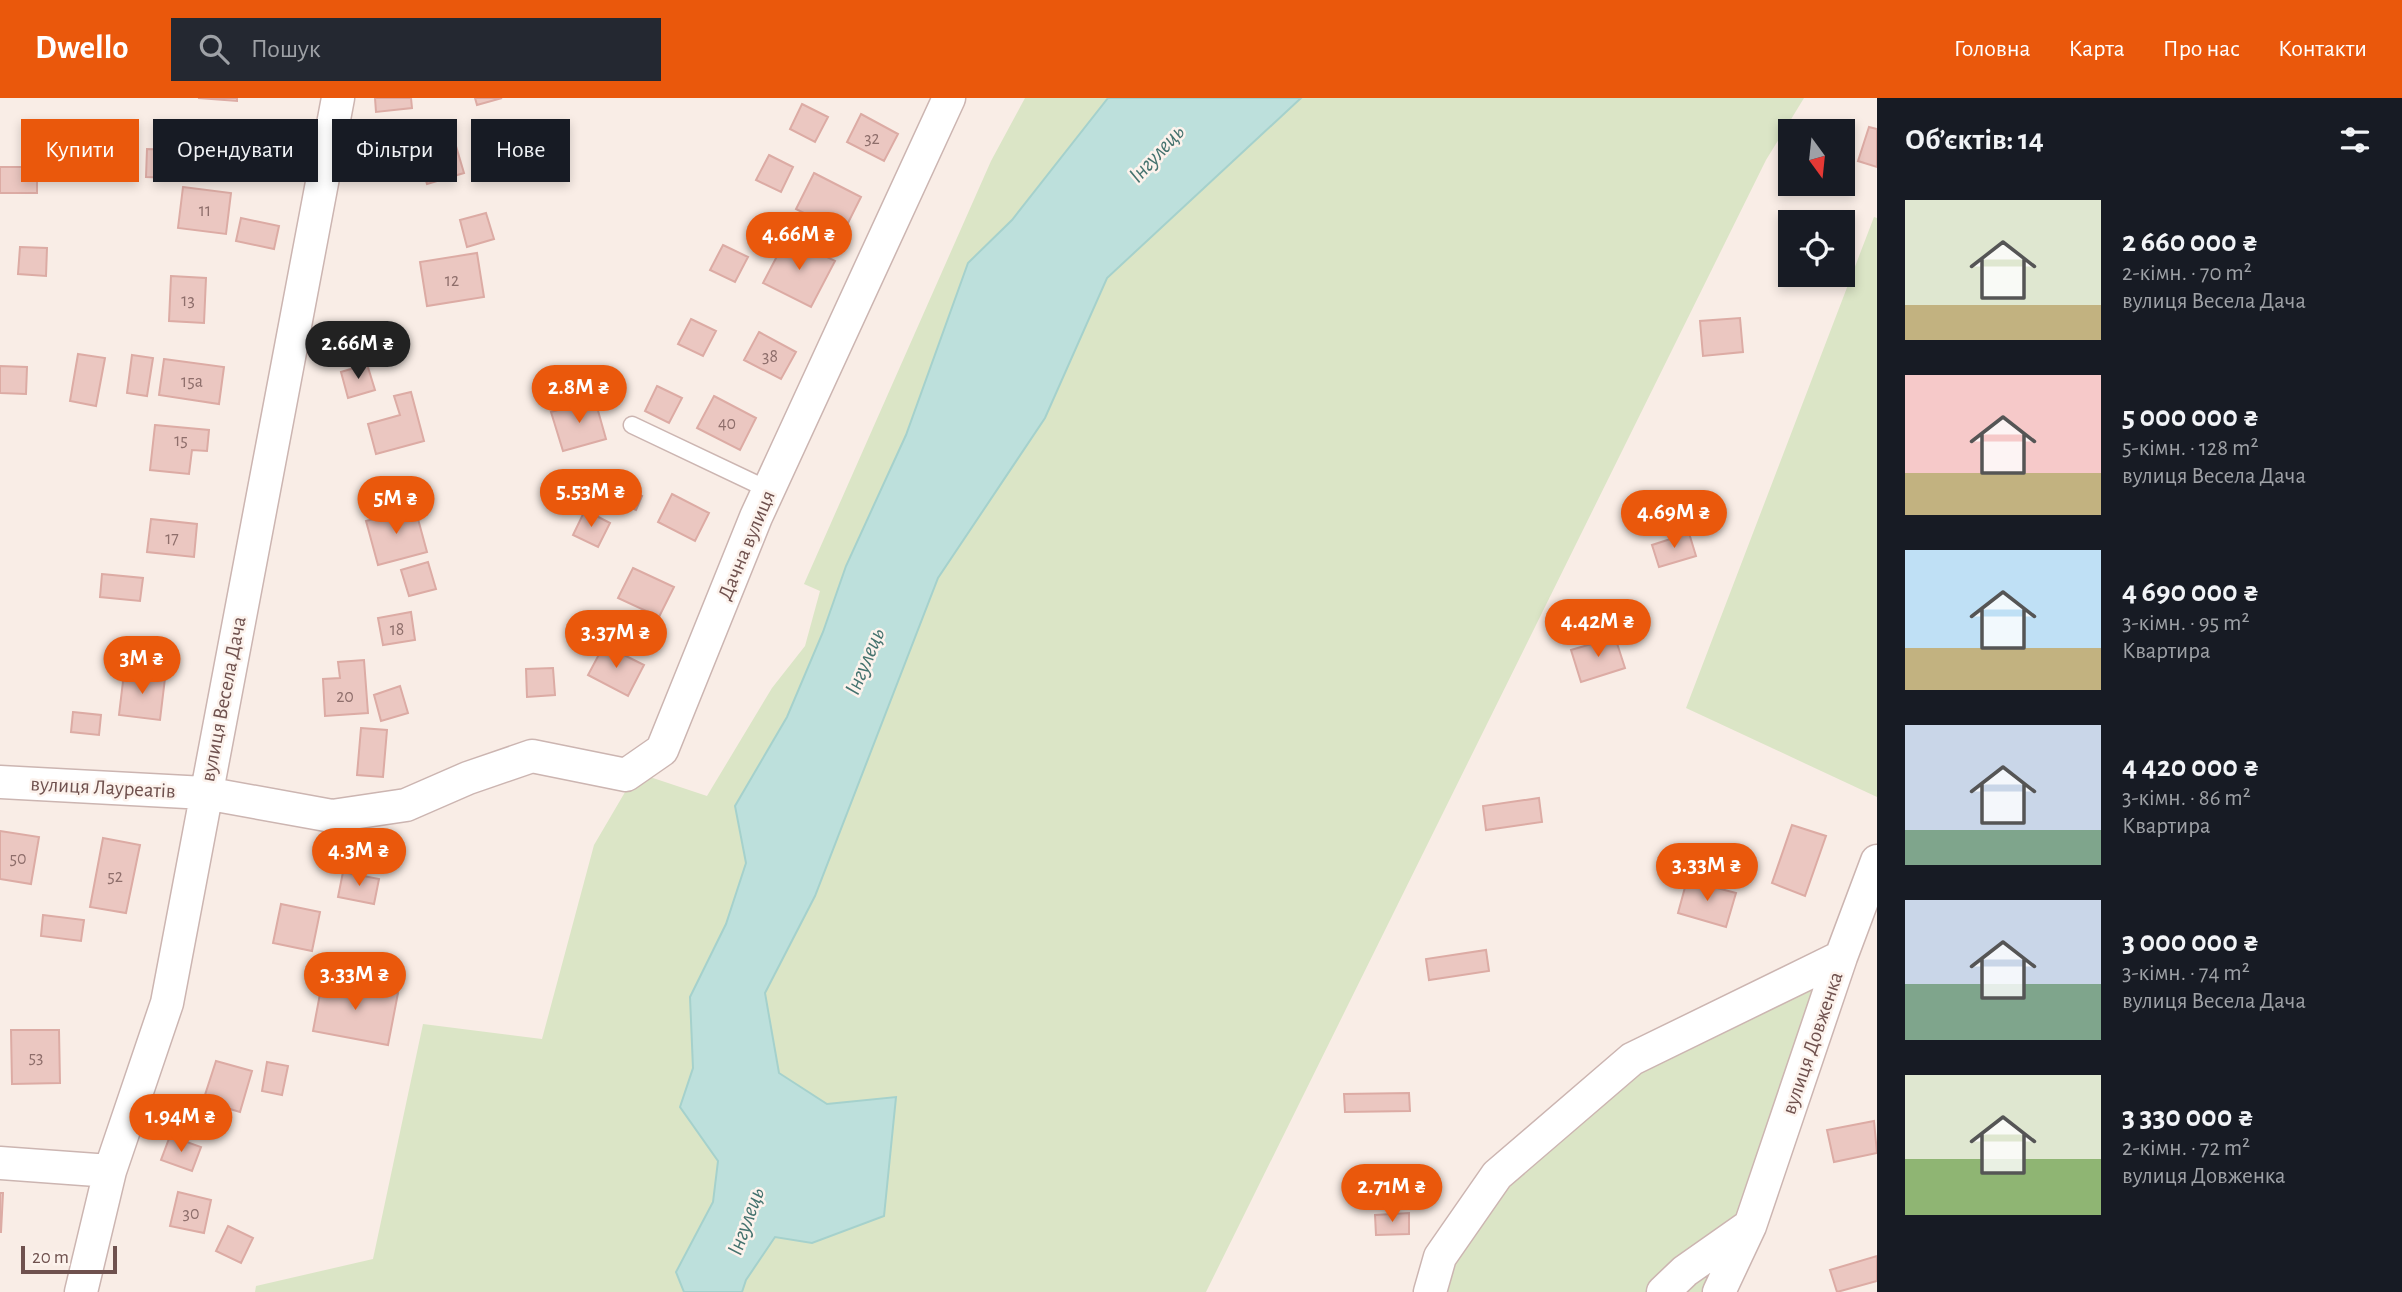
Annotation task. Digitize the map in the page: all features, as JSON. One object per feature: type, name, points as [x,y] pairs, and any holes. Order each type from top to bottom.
[{"type":"street","name":"вулиця Весела Дача","points":[[81,1292],[110,1171],[167,1003],[338,98]]},
{"type":"street","name":"Дачна вулиця","points":[[205,793],[332,816],[405,805],[468,778],[532,756],[626,775],[662,750],[769,490],[949,98]]},
{"type":"street","name":"вулиця Лауреатів","points":[[0,782],[205,793]]},
{"type":"street","name":"вулиця Довженка","points":[[1719,1292],[1750,1226],[1841,957],[1877,861]]},
{"type":"street","points":[[1430,1292],[1440,1257],[1497,1175],[1632,1059],[1841,957]]},
{"type":"street","points":[[0,1163],[110,1171]]},
{"type":"street","points":[[1663,1292],[1685,1271],[1750,1226]]},
{"type":"lane","points":[[632,425],[769,490]]},
{"type":"green space","points":[[1025,98],[1108,98],[1012,220],[968,263],[906,435],[846,566],[823,632],[787,717],[735,806],[746,863],[726,924],[690,997],[693,1068],[680,1107],[718,1161],[713,1202],[676,1271],[684,1292],[255,1292],[256,1286],[373,1259],[423,1024],[542,1039],[594,845],[628,787],[650,777],[707,796],[772,688],[805,646],[820,591],[804,584],[991,161]]},
{"type":"green space","points":[[1301,98],[1804,98],[1791,119],[1778,119],[1778,140],[1206,1292],[742,1292],[746,1280],[775,1237],[812,1243],[884,1215],[896,1097],[826,1104],[779,1073],[765,993],[815,896],[938,578],[1045,418],[1107,278]]},
{"type":"green space","points":[[1874,217],[1877,218],[1877,797],[1686,708],[1847,287],[1855,287],[1855,267]]},
{"type":"green space","points":[[1841,957],[1719,1292],[1430,1292],[1497,1175],[1632,1059]]},
{"type":"water","name":"Інгулець","points":[[1108,98],[1301,98],[1107,278],[1045,418],[938,578],[815,896],[765,993],[779,1073],[827,1104],[896,1097],[884,1216],[812,1243],[775,1237],[746,1280],[742,1292],[684,1292],[676,1272],[713,1202],[718,1161],[680,1107],[693,1068],[690,997],[726,924],[746,863],[735,806],[787,717],[823,632],[846,566],[906,435],[968,263],[1012,220]]},
{"type":"building","points":[[198,98],[237,98],[237,101]]},
{"type":"building","points":[[375,98],[411,98],[412,108],[376,112]]},
{"type":"building","points":[[475,98],[502,98],[477,105]]},
{"type":"building","points":[[802,104],[828,117],[815,142],[790,129]]},
{"type":"building","points":[[861,114],[898,134],[884,161],[847,142]]},
{"type":"building","points":[[1869,127],[1877,129],[1877,167],[1858,161]]},
{"type":"building","points":[[147,149],[153,149],[153,177],[146,177]]},
{"type":"building","points":[[457,149],[464,173],[457,175]]},
{"type":"building","points":[[769,155],[793,167],[781,192],[756,180]]},
{"type":"building","points":[[0,167],[21,167],[21,182],[37,182],[37,193],[0,193]]},
{"type":"building","points":[[814,173],[861,197],[843,233],[796,209]]},
{"type":"building","points":[[183,187],[231,193],[226,234],[178,228]]},
{"type":"building","points":[[486,213],[494,239],[467,247],[460,220]]},
{"type":"building","points":[[241,218],[279,226],[274,249],[236,241]]},
{"type":"building","points":[[787,237],[835,261],[811,307],[763,283]]},
{"type":"building","points":[[723,245],[748,257],[735,282],[710,270]]},
{"type":"building","points":[[20,247],[47,248],[46,276],[18,274]]},
{"type":"building","points":[[477,253],[484,297],[427,306],[420,262]]},
{"type":"building","points":[[171,276],[206,278],[204,323],[169,321]]},
{"type":"building","points":[[1740,318],[1743,352],[1703,356],[1700,321]]},
{"type":"building","points":[[691,319],[716,331],[703,356],[678,344]]},
{"type":"building","points":[[759,332],[796,352],[781,379],[744,360]]},
{"type":"building","points":[[78,354],[105,358],[96,406],[70,401]]},
{"type":"building","points":[[132,355],[153,358],[147,396],[127,393]]},
{"type":"building","points":[[164,359],[224,367],[219,404],[159,395]]},
{"type":"building","points":[[367,364],[375,390],[348,398],[341,372]]},
{"type":"building","points":[[0,366],[27,367],[26,394],[0,393]]},
{"type":"building","points":[[657,386],[682,398],[669,423],[645,411]]},
{"type":"building","points":[[411,392],[424,441],[376,454],[368,424],[400,415],[394,396]]},
{"type":"building","points":[[714,396],[756,418],[740,450],[697,428]]},
{"type":"building","points":[[595,400],[606,439],[563,451],[551,412]]},
{"type":"building","points":[[155,425],[209,430],[207,451],[192,450],[189,474],[150,470]]},
{"type":"building","points":[[581,471],[588,498],[561,504],[554,477]]},
{"type":"building","points":[[623,474],[637,480],[632,491],[642,496],[636,510],[611,499]]},
{"type":"building","points":[[672,494],[709,513],[695,541],[658,522]]},
{"type":"building","points":[[415,508],[427,552],[378,565],[366,521]]},
{"type":"building","points":[[585,510],[610,523],[598,547],[573,535]]},
{"type":"building","points":[[151,519],[197,524],[194,557],[147,552]]},
{"type":"building","points":[[1689,533],[1696,556],[1659,567],[1652,545]]},
{"type":"building","points":[[428,562],[436,589],[409,596],[401,570]]},
{"type":"building","points":[[633,568],[674,587],[659,617],[618,598]]},
{"type":"building","points":[[102,574],[143,578],[140,601],[100,597]]},
{"type":"building","points":[[411,612],[415,640],[383,645],[378,618]]},
{"type":"building","points":[[1615,637],[1625,668],[1581,682],[1571,650]]},
{"type":"building","points":[[604,645],[644,665],[628,696],[588,675]]},
{"type":"building","points":[[364,660],[368,713],[325,716],[323,679],[340,678],[338,662]]},
{"type":"building","points":[[553,668],[555,695],[527,697],[526,669]]},
{"type":"building","points":[[124,673],[165,678],[160,720],[119,715]]},
{"type":"building","points":[[400,686],[408,713],[381,721],[374,695]]},
{"type":"building","points":[[73,712],[101,715],[99,735],[71,732]]},
{"type":"building","points":[[361,728],[387,730],[383,777],[357,775]]},
{"type":"building","points":[[1539,798],[1542,822],[1486,830],[1483,806]]},
{"type":"building","points":[[1792,825],[1826,836],[1805,896],[1772,883]]},
{"type":"building","points":[[0,831],[39,837],[31,884],[0,879]]},
{"type":"building","points":[[103,838],[140,845],[126,913],[90,907]]},
{"type":"building","points":[[343,872],[379,879],[374,904],[338,897]]},
{"type":"building","points":[[1687,880],[1736,893],[1726,927],[1678,913]]},
{"type":"building","points":[[281,904],[320,912],[312,951],[273,943]]},
{"type":"building","points":[[43,915],[84,920],[81,941],[41,936]]},
{"type":"building","points":[[1486,950],[1489,971],[1429,980],[1426,959]]},
{"type":"building","points":[[323,978],[398,993],[388,1045],[313,1031]]},
{"type":"building","points":[[11,1030],[59,1030],[60,1083],[12,1084]]},
{"type":"building","points":[[216,1061],[252,1071],[240,1112],[203,1101]]},
{"type":"building","points":[[267,1062],[288,1066],[282,1095],[262,1091]]},
{"type":"building","points":[[1409,1093],[1410,1111],[1345,1112],[1344,1094]]},
{"type":"building","points":[[1874,1121],[1877,1153],[1834,1162],[1827,1130]]},
{"type":"building","points":[[170,1136],[201,1147],[192,1171],[161,1160]]},
{"type":"building","points":[[178,1192],[211,1200],[204,1233],[170,1226]]},
{"type":"building","points":[[0,1193],[3,1193],[1,1232],[0,1232]]},
{"type":"building","points":[[1409,1213],[1409,1234],[1376,1235],[1375,1215]]},
{"type":"building","points":[[228,1226],[253,1238],[241,1263],[216,1251]]},
{"type":"building","points":[[1877,1256],[1877,1281],[1837,1292],[1830,1270]]}]
